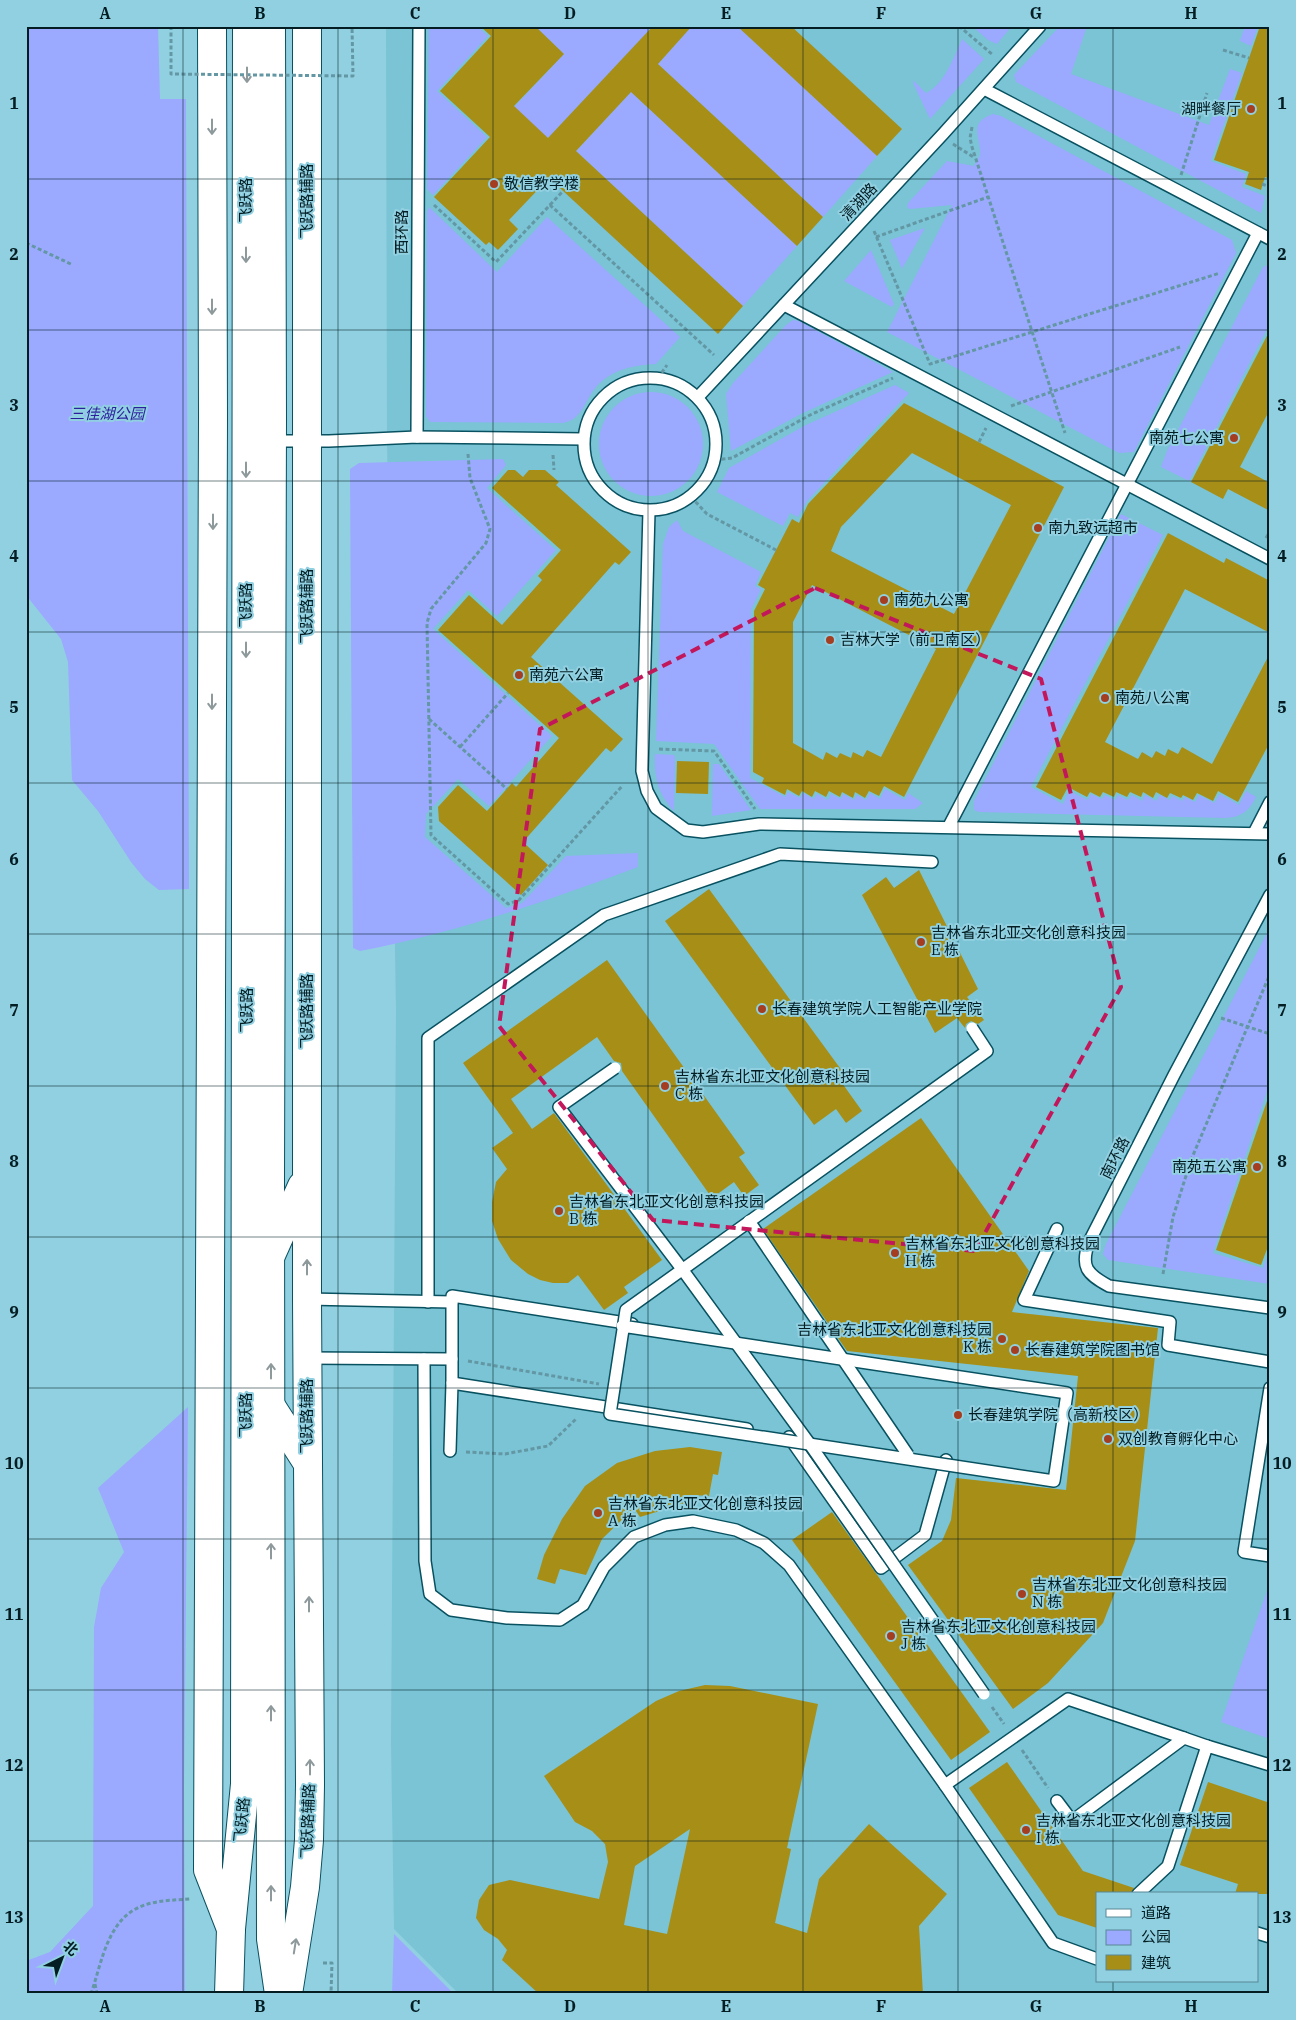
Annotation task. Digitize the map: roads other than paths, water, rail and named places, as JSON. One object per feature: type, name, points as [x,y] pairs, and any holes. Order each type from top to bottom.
[{"type":"street","points":[[212,26],[213,448],[208,1870],[231,1929]]},
{"type":"street","name":"飞跃路","points":[[247,26],[259,441],[270,1153],[270,1939],[279,1994]]},
{"type":"street","name":"飞跃路","points":[[229,1994],[231,1929],[245,1774],[259,441],[270,26]]},
{"type":"street","name":"飞跃路辅路","points":[[288,1994],[309,1840],[306,1176],[307,26]]},
{"type":"street","points":[[271,1255],[306,1176]]},
{"type":"street","points":[[271,1406],[308,1464]]},
{"type":"lane","name":"西环路","points":[[418,438],[417,190],[419,26]]},
{"type":"lane","name":"清湖路","points":[[698,398],[1040,26]]},
{"type":"lane","points":[[984,89],[1270,240]]},
{"type":"lane","points":[[949,826],[1258,233]]},
{"type":"lane","points":[[784,305],[1270,559]]},
{"type":"lane","points":[[637,378],[658,378],[680,384],[698,398],[710,416],[716,437],[715,460],[706,480],[691,497],[672,507],[649,511],[627,507],[608,497],[594,481],[585,461],[583,439],[588,418],[600,400],[616,386],[637,378]]},
{"type":"lane","points":[[259,441],[418,438],[583,439]]},
{"type":"lane","points":[[649,511],[642,771],[647,791],[656,808],[686,830],[703,832],[759,824],[949,826],[1270,834]]},
{"type":"lane","points":[[1254,833],[1270,802]]},
{"type":"lane","points":[[428,1302],[428,1038],[604,915],[780,854],[932,862]]},
{"type":"lane","name":"南环路","points":[[1270,895],[1089,1242],[1084,1256],[1087,1269],[1096,1279],[1109,1286],[1270,1308]]},
{"type":"lane","points":[[622,1326],[1067,1393],[1054,1481],[610,1414],[622,1326],[626,1310],[749,1221],[974,1065],[987,1051],[972,1028]]},
{"type":"lane","points":[[615,1068],[559,1107],[682,1269],[809,1444],[984,1694]]},
{"type":"lane","points":[[749,1221],[908,1454]]},
{"type":"lane","points":[[1057,1229],[1024,1300],[1170,1322],[1168,1345],[1270,1362]]},
{"type":"lane","points":[[450,1451],[452,1296],[1067,1393],[1054,1478],[452,1382]]},
{"type":"lane","points":[[307,1299],[452,1302]]},
{"type":"lane","points":[[307,1358],[452,1359]]},
{"type":"lane","points":[[424,1358],[425,1562],[430,1594],[451,1610],[508,1618],[560,1620],[583,1604],[604,1567],[634,1537],[665,1525],[693,1521],[736,1530],[764,1543],[790,1565],[945,1785],[1053,1943],[1096,1959]]},
{"type":"lane","points":[[1270,1388],[1244,1552],[1270,1556]]},
{"type":"lane","points":[[788,1436],[881,1568],[925,1535],[946,1460]]},
{"type":"lane","points":[[945,1785],[1068,1699],[1206,1746],[1270,1765]]},
{"type":"lane","points":[[1057,1801],[1072,1821],[1184,1738]]},
{"type":"lane","points":[[1141,1892],[1168,1866],[1206,1746]]},
{"type":"lane","points":[[1258,1933],[1270,1937]]},
{"type":"place","name":"湖畔餐厅","points":[[1251,109]]},
{"type":"place","name":"敬信教学楼","points":[[494,184]]},
{"type":"place","name":"南苑七公寓","points":[[1234,438]]},
{"type":"place","name":"南九致远超市","points":[[1038,528]]},
{"type":"place","name":"南苑九公寓","points":[[884,600]]},
{"type":"place","name":"吉林大学（前卫南区）","points":[[830,640]]},
{"type":"place","name":"南苑六公寓","points":[[519,675]]},
{"type":"place","name":"南苑八公寓","points":[[1105,698]]},
{"type":"place","name":"吉林省东北亚文化创意科技园 E 栋","points":[[921,942]]},
{"type":"place","name":"长春建筑学院人工智能产业学院","points":[[762,1009]]},
{"type":"place","name":"吉林省东北亚文化创意科技园 C 栋","points":[[665,1086]]},
{"type":"place","name":"南苑五公寓","points":[[1257,1167]]},
{"type":"place","name":"吉林省东北亚文化创意科技园 B 栋","points":[[559,1211]]},
{"type":"place","name":"吉林省东北亚文化创意科技园 H 栋","points":[[895,1253]]},
{"type":"place","name":"吉林省东北亚文化创意科技园 K 栋","points":[[1002,1339]]},
{"type":"place","name":"长春建筑学院图书馆","points":[[1015,1350]]},
{"type":"place","name":"长春建筑学院（高新校区）","points":[[958,1415]]},
{"type":"place","name":"双创教育孵化中心","points":[[1108,1439]]},
{"type":"place","name":"吉林省东北亚文化创意科技园 A 栋","points":[[598,1513]]},
{"type":"place","name":"吉林省东北亚文化创意科技园 N 栋","points":[[1022,1594]]},
{"type":"place","name":"吉林省东北亚文化创意科技园 J 栋","points":[[891,1636]]},
{"type":"place","name":"吉林省东北亚文化创意科技园 I 栋","points":[[1026,1830]]},
{"type":"park label","name":"三佳湖公园","points":[[107,414]]}]
